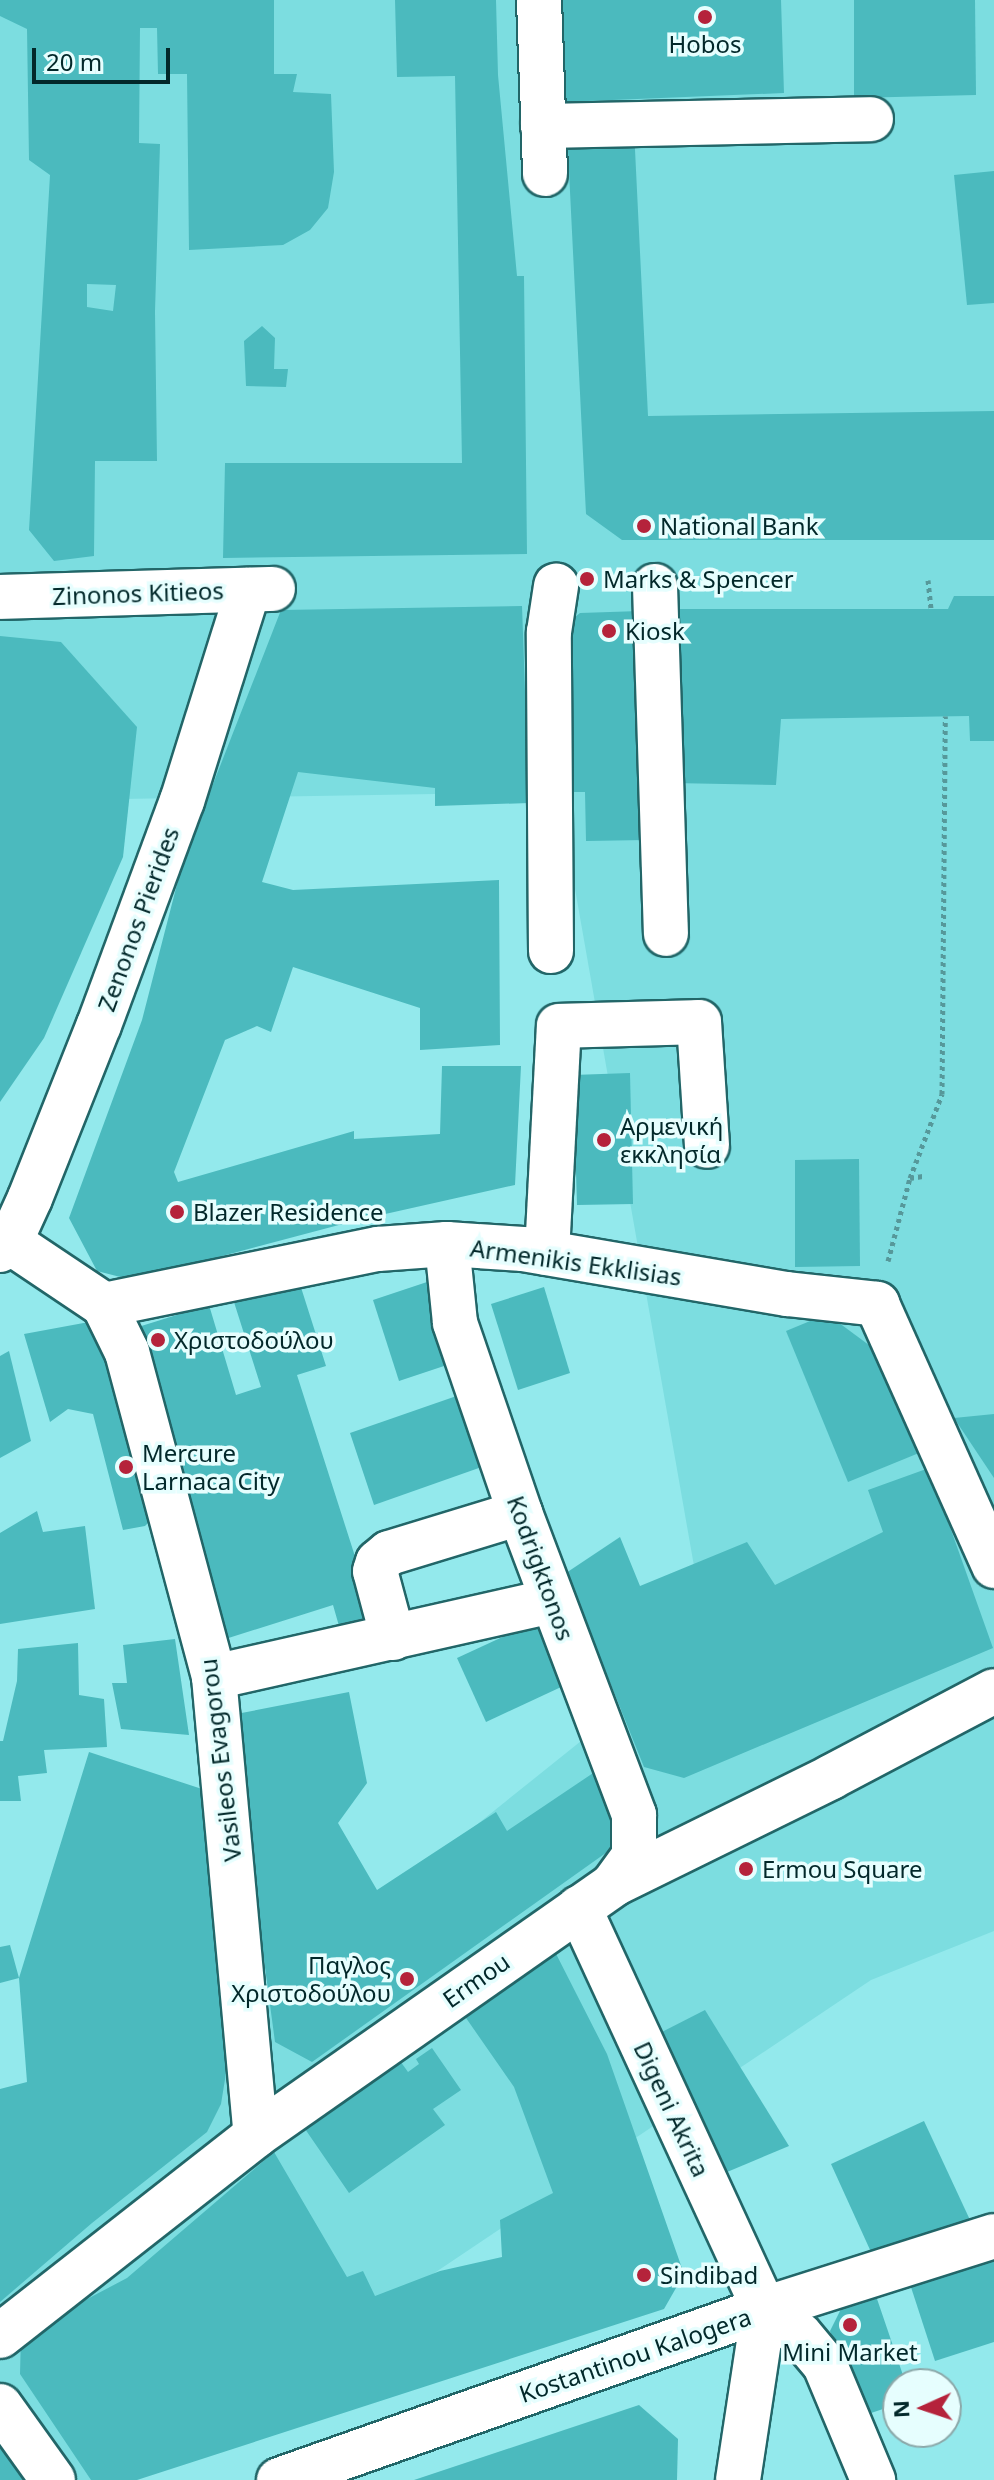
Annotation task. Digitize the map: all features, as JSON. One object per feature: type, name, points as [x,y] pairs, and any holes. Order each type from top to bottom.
[{"type":"street","points":[[539,0],[545,174]]},
{"type":"street","points":[[543,126],[871,119]]},
{"type":"street","points":[[551,951],[549,632],[556,586]]},
{"type":"street","points":[[655,586],[666,934]]},
{"type":"street","name":"Zinonos Kitieos","points":[[0,597],[262,590]]},
{"type":"street","name":"Zenonos Pierides","points":[[5,1246],[70,1099],[262,590]]},
{"type":"street","points":[[547,1253],[559,1026],[699,1022],[707,1146]]},
{"type":"street","name":"Armenikis Ekklisias","points":[[104,1305],[378,1249],[447,1244],[547,1253],[787,1294],[877,1304]]},
{"type":"street","name":"Kodrigktonos","points":[[447,1244],[455,1323],[552,1601],[634,1815],[634,1856],[596,1896]]},
{"type":"street","points":[[5,1246],[104,1305]]},
{"type":"street","points":[[877,1304],[994,1566]]},
{"type":"street","name":"Vasileos Evagorou","points":[[104,1305],[127,1352],[214,1677],[256,2135]]},
{"type":"street","points":[[393,1638],[375,1571],[378,1562],[389,1553],[520,1513]]},
{"type":"street","points":[[214,1677],[552,1601]]},
{"type":"street","name":"Ermou","points":[[0,2336],[256,2135],[596,1896],[994,1691]]},
{"type":"street","name":"Digeni Akrita","points":[[596,1896],[764,2309]]},
{"type":"street","name":"Kostantinou Kalogera","points":[[279,2480],[764,2309],[994,2236]]},
{"type":"street","points":[[738,2480],[764,2309],[800,2335],[825,2365],[873,2480]]},
{"type":"street","points":[[0,2406],[53,2480]]},
{"type":"path","points":[[928,580],[931,608]]},
{"type":"path","points":[[877,1304],[910,1178],[942,1094],[945,716]]},
{"type":"path","points":[[910,1178],[923,1176]]},
{"type":"shaded area","points":[[0,0],[994,0],[994,1931],[871,1980],[126,2480],[0,2480],[0,2207],[707,1640],[558,792],[0,801]]},
{"type":"building","points":[[0,0],[274,0],[274,74],[297,74],[293,92],[331,94],[334,172],[328,208],[310,230],[283,245],[189,250],[187,74],[158,74],[157,28],[140,28],[139,143],[160,144],[155,312],[157,461],[95,461],[94,556],[54,561],[29,530],[50,175],[29,160],[27,29],[0,16]],"holes":[[[87,284],[116,285],[113,311],[87,307]]]},
{"type":"building","points":[[395,0],[496,0],[498,75],[517,276],[524,276],[527,554],[223,558],[225,463],[462,463],[455,76],[397,77]]},
{"type":"building","points":[[560,0],[781,0],[784,93],[564,102]]},
{"type":"building","points":[[854,0],[975,0],[976,95],[854,98]]},
{"type":"building","points":[[634,129],[648,416],[994,411],[994,540],[622,540],[586,514],[567,131]]},
{"type":"building","points":[[994,171],[994,303],[967,305],[954,175]]},
{"type":"building","points":[[262,326],[275,338],[274,369],[288,369],[286,387],[246,386],[244,341]]},
{"type":"building","points":[[954,596],[994,596],[994,741],[970,741],[969,716],[781,719],[776,785],[672,783],[665,609],[948,609]]},
{"type":"building","points":[[522,606],[529,803],[435,806],[435,788],[298,772],[262,882],[293,890],[499,880],[500,1045],[420,1050],[420,1008],[293,967],[271,1032],[257,1026],[225,1040],[174,1172],[178,1182],[354,1131],[354,1139],[440,1134],[442,1066],[521,1066],[515,1185],[354,1221],[132,1280],[97,1271],[69,1218],[142,1020],[183,861],[281,610]]},
{"type":"building","points":[[640,611],[645,840],[586,841],[585,792],[558,792],[554,634],[580,613]]},
{"type":"building","points":[[0,636],[61,642],[137,727],[123,857],[44,1038],[0,1102]]},
{"type":"building","name":"Αρμενική εκκλησία","points":[[630,1073],[633,1204],[577,1205],[573,1075]]},
{"type":"building","points":[[859,1159],[860,1266],[795,1267],[795,1160]]},
{"type":"building","points":[[298,1278],[326,1366],[297,1375],[376,1622],[341,1633],[333,1605],[219,1641],[122,1332],[209,1305],[236,1395],[261,1387],[233,1299]]},
{"type":"building","points":[[433,1280],[459,1361],[399,1381],[373,1300]]},
{"type":"building","points":[[544,1287],[570,1373],[518,1390],[491,1304]]},
{"type":"building","points":[[827,1314],[877,1351],[919,1453],[848,1482],[786,1331]]},
{"type":"building","name":"Mercure Larnaca City","points":[[89,1322],[111,1342],[159,1512],[145,1526],[123,1530],[93,1414],[68,1409],[50,1422],[24,1334]]},
{"type":"building","points":[[9,1351],[31,1441],[0,1458],[0,1356]]},
{"type":"building","points":[[468,1392],[493,1463],[374,1505],[350,1433]]},
{"type":"building","points":[[994,1414],[994,1478],[954,1418]]},
{"type":"building","points":[[929,1468],[993,1648],[684,1778],[644,1767],[566,1573],[620,1537],[640,1586],[747,1542],[775,1585],[883,1532],[868,1490]]},
{"type":"building","points":[[37,1511],[43,1532],[85,1526],[95,1609],[0,1624],[0,1533]]},
{"type":"building","points":[[546,1617],[574,1681],[486,1722],[457,1658]]},
{"type":"building","points":[[175,1639],[189,1735],[121,1729],[112,1683],[127,1683],[123,1645]]},
{"type":"building","points":[[78,1643],[79,1695],[104,1699],[107,1747],[44,1750],[47,1773],[18,1776],[21,1801],[0,1801],[0,1741],[3,1741],[17,1681],[18,1649]]},
{"type":"building","points":[[349,1692],[367,1783],[338,1823],[377,1890],[496,1812],[507,1831],[611,1761],[624,1840],[312,2062],[275,2042],[231,1715]]},
{"type":"building","points":[[89,1752],[202,1789],[228,2061],[221,2104],[207,2132],[92,2223],[0,2302],[0,2089],[27,2082],[19,1978]]},
{"type":"building","points":[[550,1942],[607,2054],[684,2274],[664,2309],[137,2480],[91,2480],[20,2374],[21,2334],[127,2278],[274,2152],[347,2277],[363,2271],[375,2296],[440,2271],[502,2257],[500,2220],[553,2193],[514,2087],[457,2005]]},
{"type":"building","points":[[10,1945],[19,1978],[0,1983],[0,1947]]},
{"type":"building","points":[[705,2010],[789,2146],[720,2175],[656,2035]]},
{"type":"building","points":[[432,2048],[461,2090],[433,2109],[445,2125],[349,2193],[303,2126],[398,2058],[408,2072],[419,2064],[416,2059]]},
{"type":"building","points":[[924,2121],[970,2220],[876,2263],[831,2164]]},
{"type":"building","points":[[994,2252],[994,2342],[935,2361],[909,2281]]},
{"type":"building","points":[[875,2293],[901,2368],[882,2368],[882,2409],[859,2417],[830,2331],[844,2303]]},
{"type":"building","points":[[639,2405],[678,2439],[677,2480],[414,2480]]},
{"type":"building","points":[[0,2431],[32,2480],[0,2480]]},
{"type":"place","name":"Hobos","points":[[705,17]]},
{"type":"place","name":"National Bank","points":[[644,526]]},
{"type":"place","name":"Marks & Spencer","points":[[587,579]]},
{"type":"place","name":"Kiosk","points":[[609,631]]},
{"type":"place","name":"Αρμενική εκκλησία","points":[[604,1140]]},
{"type":"place","name":"Blazer Residence","points":[[177,1212]]},
{"type":"place","name":"Χριστοδούλου","points":[[158,1340]]},
{"type":"place","name":"Mercure Larnaca City","points":[[126,1467]]},
{"type":"place","name":"Ermou Square","points":[[746,1869]]},
{"type":"place","name":"Παγλος Χριστοδούλου","points":[[407,1979]]},
{"type":"place","name":"Sindibad","points":[[644,2275]]},
{"type":"place","name":"Mini Market","points":[[850,2325]]}]
